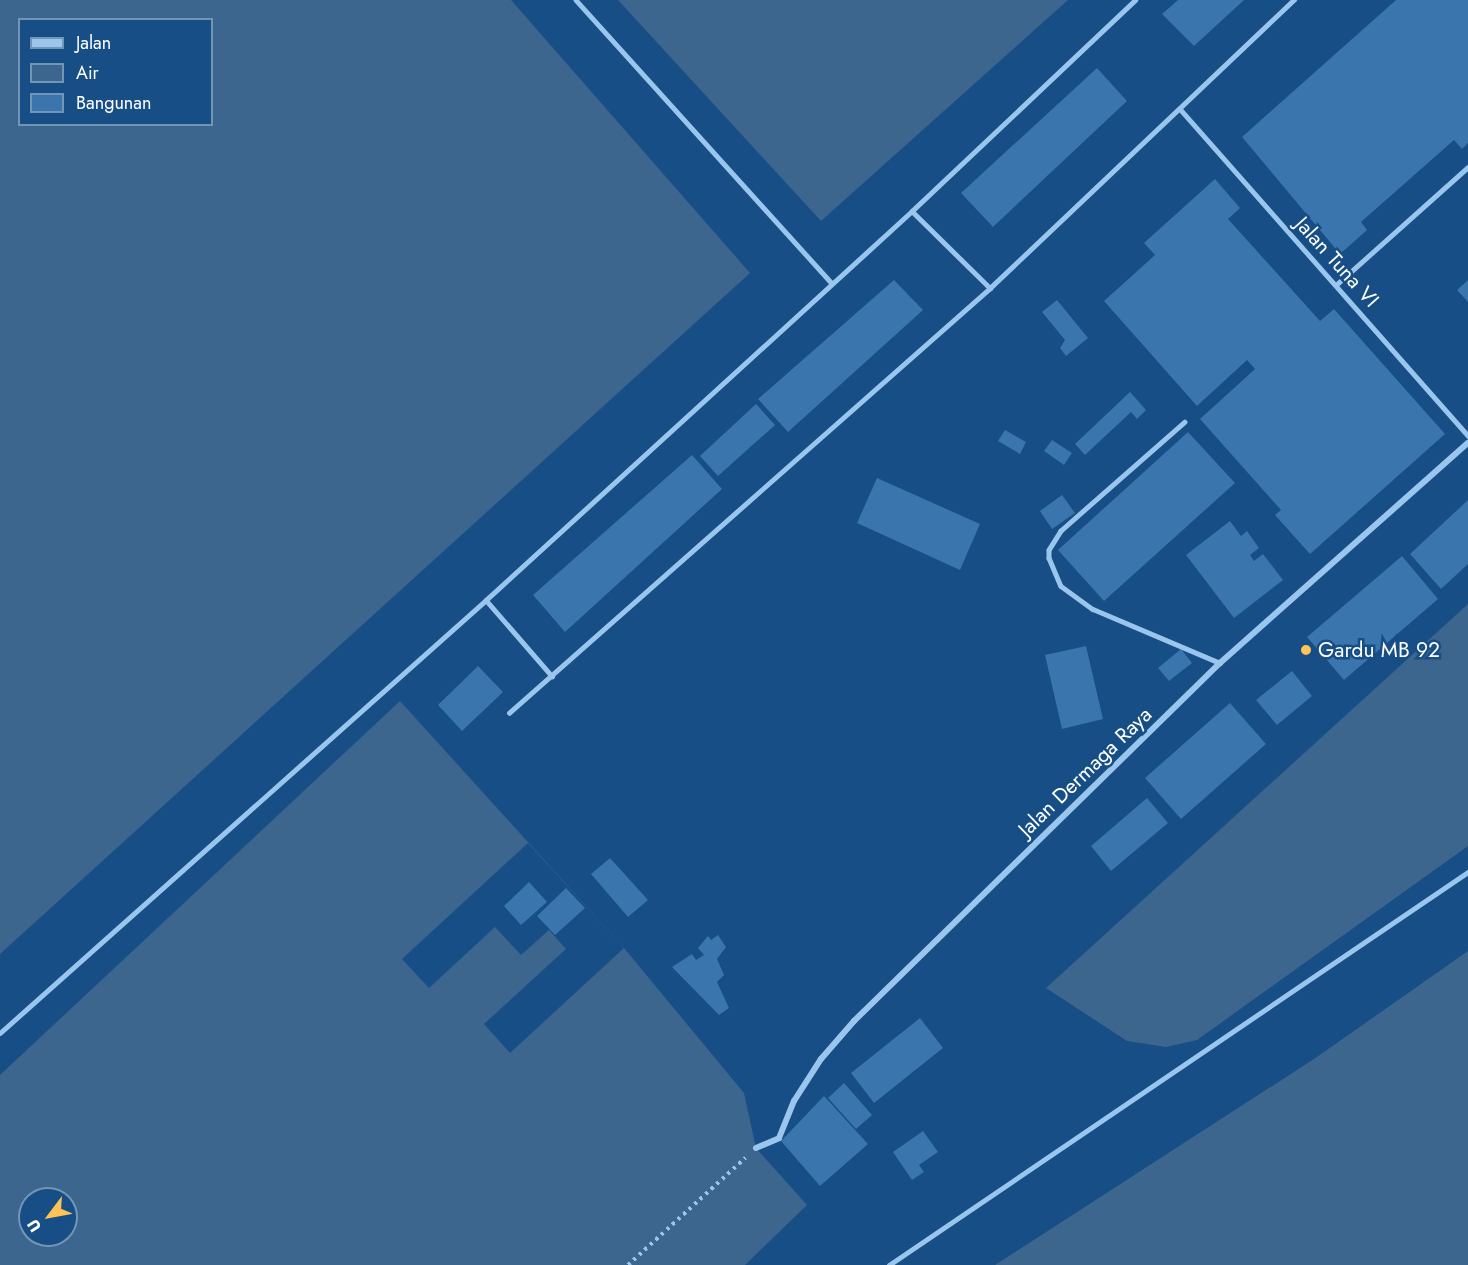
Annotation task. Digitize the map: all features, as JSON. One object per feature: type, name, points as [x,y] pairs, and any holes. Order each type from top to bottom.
[{"type":"street","name":"Jalan Dermaga Raya","points":[[756,1148],[779,1138],[794,1101],[820,1059],[854,1021],[1220,663],[1468,443]]},
{"type":"lane","points":[[576,0],[831,282]]},
{"type":"lane","points":[[0,1033],[486,600],[831,282],[912,211],[1135,0]]},
{"type":"lane","points":[[508,713],[990,288],[1181,110],[1294,0]]},
{"type":"lane","name":"Jalan Tuna VI","points":[[1181,110],[1468,435]]},
{"type":"lane","points":[[1336,285],[1468,167]]},
{"type":"lane","points":[[912,211],[990,288]]},
{"type":"lane","points":[[1185,422],[1061,531],[1049,550],[1049,558],[1061,586],[1093,609],[1220,663]]},
{"type":"lane","points":[[486,600],[552,676]]},
{"type":"lane","points":[[889,1265],[1468,872]]},
{"type":"path","points":[[628,1265],[756,1148]]},
{"type":"water","points":[[0,0],[511,0],[750,273],[0,954]]},
{"type":"water","points":[[618,0],[1068,0],[821,221]]},
{"type":"water","points":[[1468,604],[1468,846],[1197,1040],[1166,1047],[1127,1041],[1046,988]]},
{"type":"water","points":[[400,701],[624,948],[744,1093],[756,1148],[807,1205],[745,1265],[0,1265],[0,1075]]},
{"type":"water","points":[[1468,951],[1468,1265],[995,1265],[1314,1059]]},
{"type":"pier","points":[[528,843],[624,948],[510,1053],[484,1024],[566,949],[549,930],[521,955],[495,927],[429,988],[402,959]]},
{"type":"building","points":[[1178,0],[1244,0],[1194,46],[1162,14]]},
{"type":"building","points":[[1396,0],[1468,0],[1468,143],[1462,149],[1454,140],[1361,222],[1367,230],[1340,254],[1242,137]]},
{"type":"building","points":[[1097,68],[1127,101],[993,227],[961,193]]},
{"type":"building","points":[[1215,179],[1240,208],[1228,219],[1320,321],[1334,309],[1445,434],[1310,554],[1275,515],[1281,510],[1200,419],[1255,369],[1247,360],[1197,406],[1104,301],[1155,255],[1144,243]]},
{"type":"building","points":[[894,280],[923,310],[788,432],[758,399]]},
{"type":"building","points":[[1468,280],[1468,302],[1457,290]]},
{"type":"building","points":[[1057,300],[1088,338],[1066,356],[1060,348],[1065,340],[1042,312]]},
{"type":"building","points":[[1130,392],[1146,410],[1137,419],[1131,412],[1085,455],[1075,444]]},
{"type":"building","points":[[756,404],[775,425],[718,476],[700,456]]},
{"type":"building","points":[[1005,430],[1026,442],[1020,454],[998,441]]},
{"type":"building","points":[[1188,432],[1235,483],[1104,601],[1058,550]]},
{"type":"building","points":[[1052,440],[1072,453],[1064,465],[1044,451]]},
{"type":"building","points":[[692,455],[722,489],[565,632],[533,595]]},
{"type":"building","points":[[877,478],[980,524],[960,570],[857,523]]},
{"type":"building","points":[[1062,495],[1075,513],[1052,529],[1040,511]]},
{"type":"building","points":[[1468,500],[1468,564],[1441,589],[1410,554]]},
{"type":"building","points":[[1230,521],[1241,536],[1247,531],[1259,548],[1250,555],[1254,561],[1263,554],[1283,580],[1234,618],[1186,555]]},
{"type":"building","points":[[1402,556],[1438,599],[1344,680],[1307,637]]},
{"type":"building","name":"Gardu MB 92","points":[[1307,643],[1313,650],[1305,657],[1299,650]]},
{"type":"building","points":[[1086,646],[1103,719],[1062,729],[1045,655]]},
{"type":"building","points":[[1181,649],[1192,663],[1169,681],[1158,668]]},
{"type":"building","points":[[478,666],[503,692],[462,731],[438,705]]},
{"type":"building","points":[[1292,671],[1312,696],[1277,725],[1256,700]]},
{"type":"building","points":[[1230,703],[1266,744],[1181,819],[1145,778]]},
{"type":"building","points":[[1147,798],[1168,823],[1111,871],[1091,846]]},
{"type":"building","points":[[610,858],[648,900],[628,917],[591,874]]},
{"type":"building","points":[[529,882],[547,902],[521,925],[504,906]]},
{"type":"building","points":[[566,888],[585,908],[555,935],[537,916]]},
{"type":"building","points":[[718,935],[726,947],[717,959],[724,975],[717,982],[729,1008],[719,1015],[672,967],[692,954],[696,960],[704,955],[698,948],[708,936],[711,940]]},
{"type":"building","points":[[920,1018],[943,1048],[874,1103],[851,1073]]},
{"type":"building","points":[[844,1083],[872,1115],[856,1129],[828,1098]]},
{"type":"building","points":[[824,1096],[868,1144],[820,1186],[781,1141]]},
{"type":"building","points":[[923,1131],[938,1152],[919,1165],[924,1172],[912,1180],[893,1152]]},
{"type":"place","name":"Gardu MB 92","points":[[1306,650]]}]
